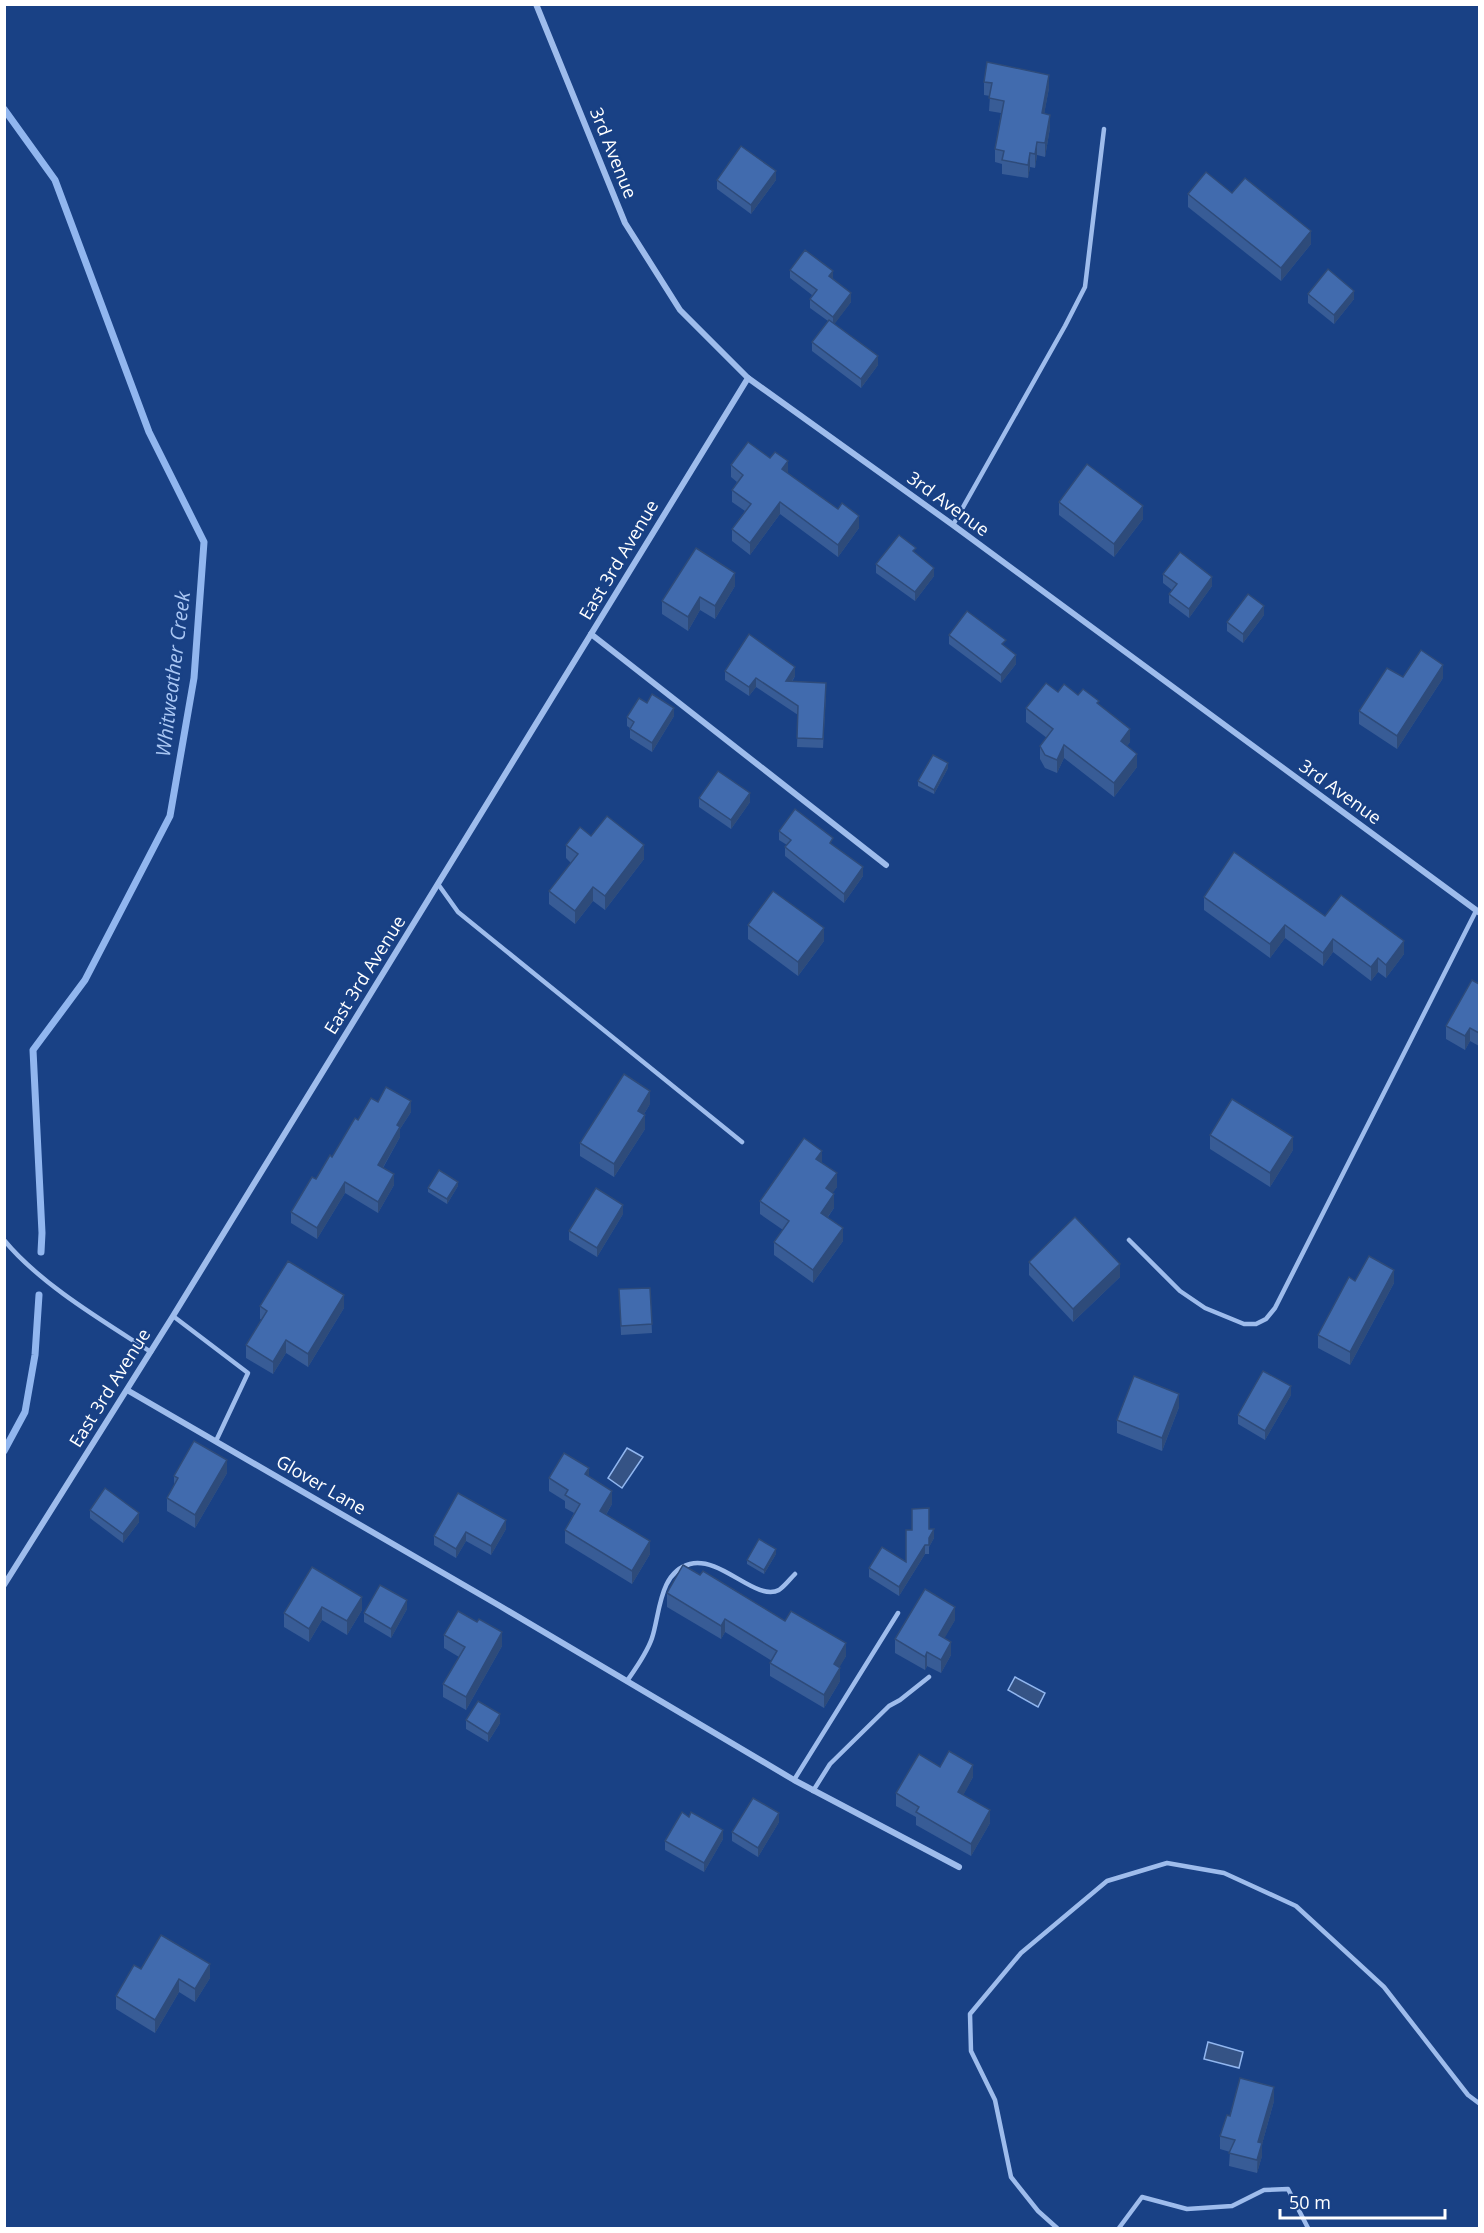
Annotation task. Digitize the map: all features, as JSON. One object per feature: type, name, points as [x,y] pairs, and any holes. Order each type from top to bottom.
[{"type":"street","name":"3rd Avenue","points":[[536,4],[625,224],[680,310],[748,378],[953,525],[1478,912]]},
{"type":"street","name":"East 3rd Avenue","points":[[4,1585],[173,1316],[748,378]]},
{"type":"street","points":[[591,634],[886,865]]},
{"type":"street","name":"Glover Lane","points":[[127,1390],[813,1791],[959,1867]]},
{"type":"lane","points":[[953,525],[1085,287],[1104,129]]},
{"type":"lane","points":[[438,884],[458,912],[742,1142]]},
{"type":"lane","points":[[1129,1240],[1180,1291],[1205,1308],[1244,1324],[1256,1324],[1266,1319],[1275,1308],[1478,912]]},
{"type":"lane","points":[[4,1240],[40,1274],[86,1310],[150,1352]]},
{"type":"lane","points":[[173,1316],[248,1373],[216,1442]]},
{"type":"lane","points":[[627,1681],[652,1638],[659,1605],[677,1571],[690,1564],[707,1563],[770,1593],[780,1589],[795,1574]]},
{"type":"lane","points":[[794,1780],[898,1613]]},
{"type":"lane","points":[[813,1791],[830,1764],[890,1706],[929,1677]]},
{"type":"lane","points":[[1057,2229],[1038,2211],[1011,2176],[995,2100],[971,2051],[970,2014],[1021,1953],[1107,1881],[1167,1863],[1224,1873],[1296,1905],[1384,1987],[1468,2095],[1479,2104]]},
{"type":"lane","points":[[1119,2229],[1142,2197],[1187,2209],[1232,2206],[1264,2190],[1288,2189],[1308,2229]]},
{"type":"water","points":[[627,1448],[643,1457],[622,1488],[608,1478]]},
{"type":"water","points":[[1015,1677],[1045,1693],[1038,1707],[1008,1690]]},
{"type":"water","points":[[1208,2042],[1243,2052],[1239,2068],[1204,2059]]},
{"type":"building","points":[[987,62],[1049,75],[1042,113],[1050,115],[1045,143],[1037,142],[1035,154],[1030,153],[1028,165],[1002,160],[1004,151],[995,149],[1004,101],[989,98],[992,83],[984,82]]},
{"type":"building","points":[[741,146],[776,171],[751,205],[717,180]]},
{"type":"building","points":[[1206,172],[1232,193],[1245,178],[1311,231],[1281,268],[1188,194]]},
{"type":"building","points":[[805,250],[833,271],[829,276],[851,293],[833,317],[810,299],[817,290],[790,270]]},
{"type":"building","points":[[1328,269],[1354,291],[1334,315],[1308,294]]},
{"type":"building","points":[[829,320],[878,356],[861,379],[812,342]]},
{"type":"building","points":[[748,442],[770,458],[775,452],[788,461],[782,469],[838,509],[842,503],[859,516],[838,545],[780,502],[750,543],[732,529],[751,504],[732,490],[743,475],[731,465]]},
{"type":"building","points":[[1087,464],[1143,506],[1114,544],[1059,502]]},
{"type":"building","points":[[899,535],[916,548],[913,551],[934,568],[915,592],[876,564]]},
{"type":"building","points":[[696,548],[735,573],[715,606],[700,597],[688,617],[662,601]]},
{"type":"building","points":[[1180,552],[1212,577],[1189,609],[1169,594],[1177,584],[1163,574]]},
{"type":"building","points":[[1248,594],[1264,606],[1243,634],[1227,622]]},
{"type":"building","points":[[967,611],[1006,640],[1002,644],[1016,655],[1001,675],[949,635]]},
{"type":"building","points":[[749,634],[795,667],[786,681],[826,683],[823,739],[797,738],[798,706],[756,678],[749,687],[725,671]]},
{"type":"building","points":[[1421,650],[1443,665],[1397,736],[1359,711],[1387,668],[1403,677]]},
{"type":"building","points":[[1046,683],[1058,692],[1064,684],[1078,695],[1083,689],[1130,729],[1121,741],[1137,754],[1114,783],[1064,745],[1057,760],[1045,755],[1040,746],[1053,729],[1026,708]]},
{"type":"building","points":[[652,694],[674,708],[652,743],[630,729],[634,722],[627,717],[639,698],[647,703]]},
{"type":"building","points":[[933,755],[948,763],[934,790],[918,781]]},
{"type":"building","points":[[718,771],[750,793],[731,820],[699,798]]},
{"type":"building","points":[[795,809],[833,838],[830,843],[863,867],[844,894],[785,847],[791,840],[779,831]]},
{"type":"building","points":[[607,816],[644,845],[605,896],[593,887],[575,911],[549,891],[578,854],[566,845],[580,827],[591,836]]},
{"type":"building","points":[[1234,852],[1325,916],[1341,895],[1404,941],[1386,965],[1378,958],[1371,967],[1333,939],[1323,953],[1285,925],[1270,944],[1204,897]]},
{"type":"building","points":[[773,891],[824,928],[798,962],[748,925]]},
{"type":"building","points":[[1472,980],[1479,984],[1479,1033],[1470,1028],[1465,1036],[1446,1026]]},
{"type":"building","points":[[624,1074],[650,1091],[638,1111],[645,1115],[614,1164],[580,1143]]},
{"type":"building","points":[[386,1087],[411,1101],[397,1125],[400,1127],[378,1165],[394,1174],[378,1202],[345,1182],[317,1228],[291,1212],[312,1177],[316,1179],[330,1155],[332,1157],[355,1118],[358,1120],[371,1098],[378,1102]]},
{"type":"building","points":[[1232,1099],[1293,1137],[1270,1173],[1210,1135]]},
{"type":"building","points":[[804,1138],[822,1151],[816,1159],[837,1173],[826,1188],[834,1194],[821,1213],[843,1228],[813,1270],[774,1242],[789,1221],[760,1201]]},
{"type":"building","points":[[439,1170],[458,1182],[447,1199],[428,1188]]},
{"type":"building","points":[[596,1188],[623,1205],[597,1248],[569,1231]]},
{"type":"building","points":[[1075,1217],[1120,1264],[1073,1309],[1029,1262]]},
{"type":"building","points":[[1369,1256],[1394,1270],[1350,1352],[1318,1335],[1349,1277],[1355,1281]]},
{"type":"building","points":[[288,1261],[344,1295],[308,1354],[286,1340],[273,1362],[246,1345],[267,1311],[260,1306]]},
{"type":"building","points":[[650,1288],[652,1324],[621,1326],[619,1289]]},
{"type":"building","points":[[1263,1371],[1291,1386],[1265,1431],[1238,1415]]},
{"type":"building","points":[[1134,1376],[1179,1394],[1162,1438],[1117,1420]]},
{"type":"building","points":[[194,1441],[227,1460],[195,1515],[167,1498],[178,1478],[174,1476]]},
{"type":"building","points":[[564,1453],[589,1468],[585,1474],[612,1491],[600,1511],[650,1541],[632,1571],[565,1530],[580,1504],[565,1495],[568,1490],[549,1478]]},
{"type":"building","points":[[105,1488],[139,1513],[123,1534],[90,1510]]},
{"type":"building","points":[[458,1493],[506,1520],[491,1546],[466,1532],[456,1549],[434,1536]]},
{"type":"building","points":[[929,1508],[929,1529],[934,1529],[929,1538],[929,1545],[925,1545],[899,1587],[869,1568],[882,1547],[906,1562],[906,1530],[912,1530],[912,1509]]},
{"type":"building","points":[[759,1539],[776,1549],[764,1570],[747,1560]]},
{"type":"building","points":[[683,1565],[700,1575],[703,1571],[785,1621],[791,1611],[846,1643],[834,1664],[840,1668],[824,1695],[770,1663],[777,1651],[725,1619],[721,1626],[667,1593]]},
{"type":"building","points":[[312,1567],[362,1597],[347,1621],[322,1607],[309,1629],[284,1613]]},
{"type":"building","points":[[380,1585],[407,1600],[391,1629],[364,1613]]},
{"type":"building","points":[[925,1589],[955,1607],[939,1635],[951,1642],[941,1660],[927,1652],[925,1657],[895,1639]]},
{"type":"building","points":[[458,1611],[477,1622],[479,1619],[502,1632],[466,1697],[443,1684],[465,1647],[444,1635]]},
{"type":"building","points":[[478,1701],[500,1714],[488,1734],[466,1720]]},
{"type":"building","points":[[949,1751],[973,1765],[958,1792],[990,1810],[971,1844],[916,1812],[919,1807],[896,1793],[919,1754],[940,1767]]},
{"type":"building","points":[[753,1798],[779,1813],[758,1848],[732,1832]]},
{"type":"building","points":[[682,1812],[689,1817],[691,1812],[723,1830],[704,1863],[665,1841]]},
{"type":"building","points":[[161,1935],[210,1964],[195,1989],[179,1979],[155,2020],[116,1996],[134,1965],[141,1969]]},
{"type":"building","points":[[1240,2078],[1274,2087],[1258,2142],[1262,2143],[1257,2160],[1229,2153],[1235,2140],[1220,2136],[1227,2115],[1230,2116]]},
{"type":"waterway","name":"Whitweather Creek","points":[[4,109],[55,180],[149,432],[204,542],[194,678],[170,816],[85,980],[33,1050],[41,1252]]},
{"type":"waterway","points":[[4,1451],[25,1412],[35,1355],[39,1295]]}]
